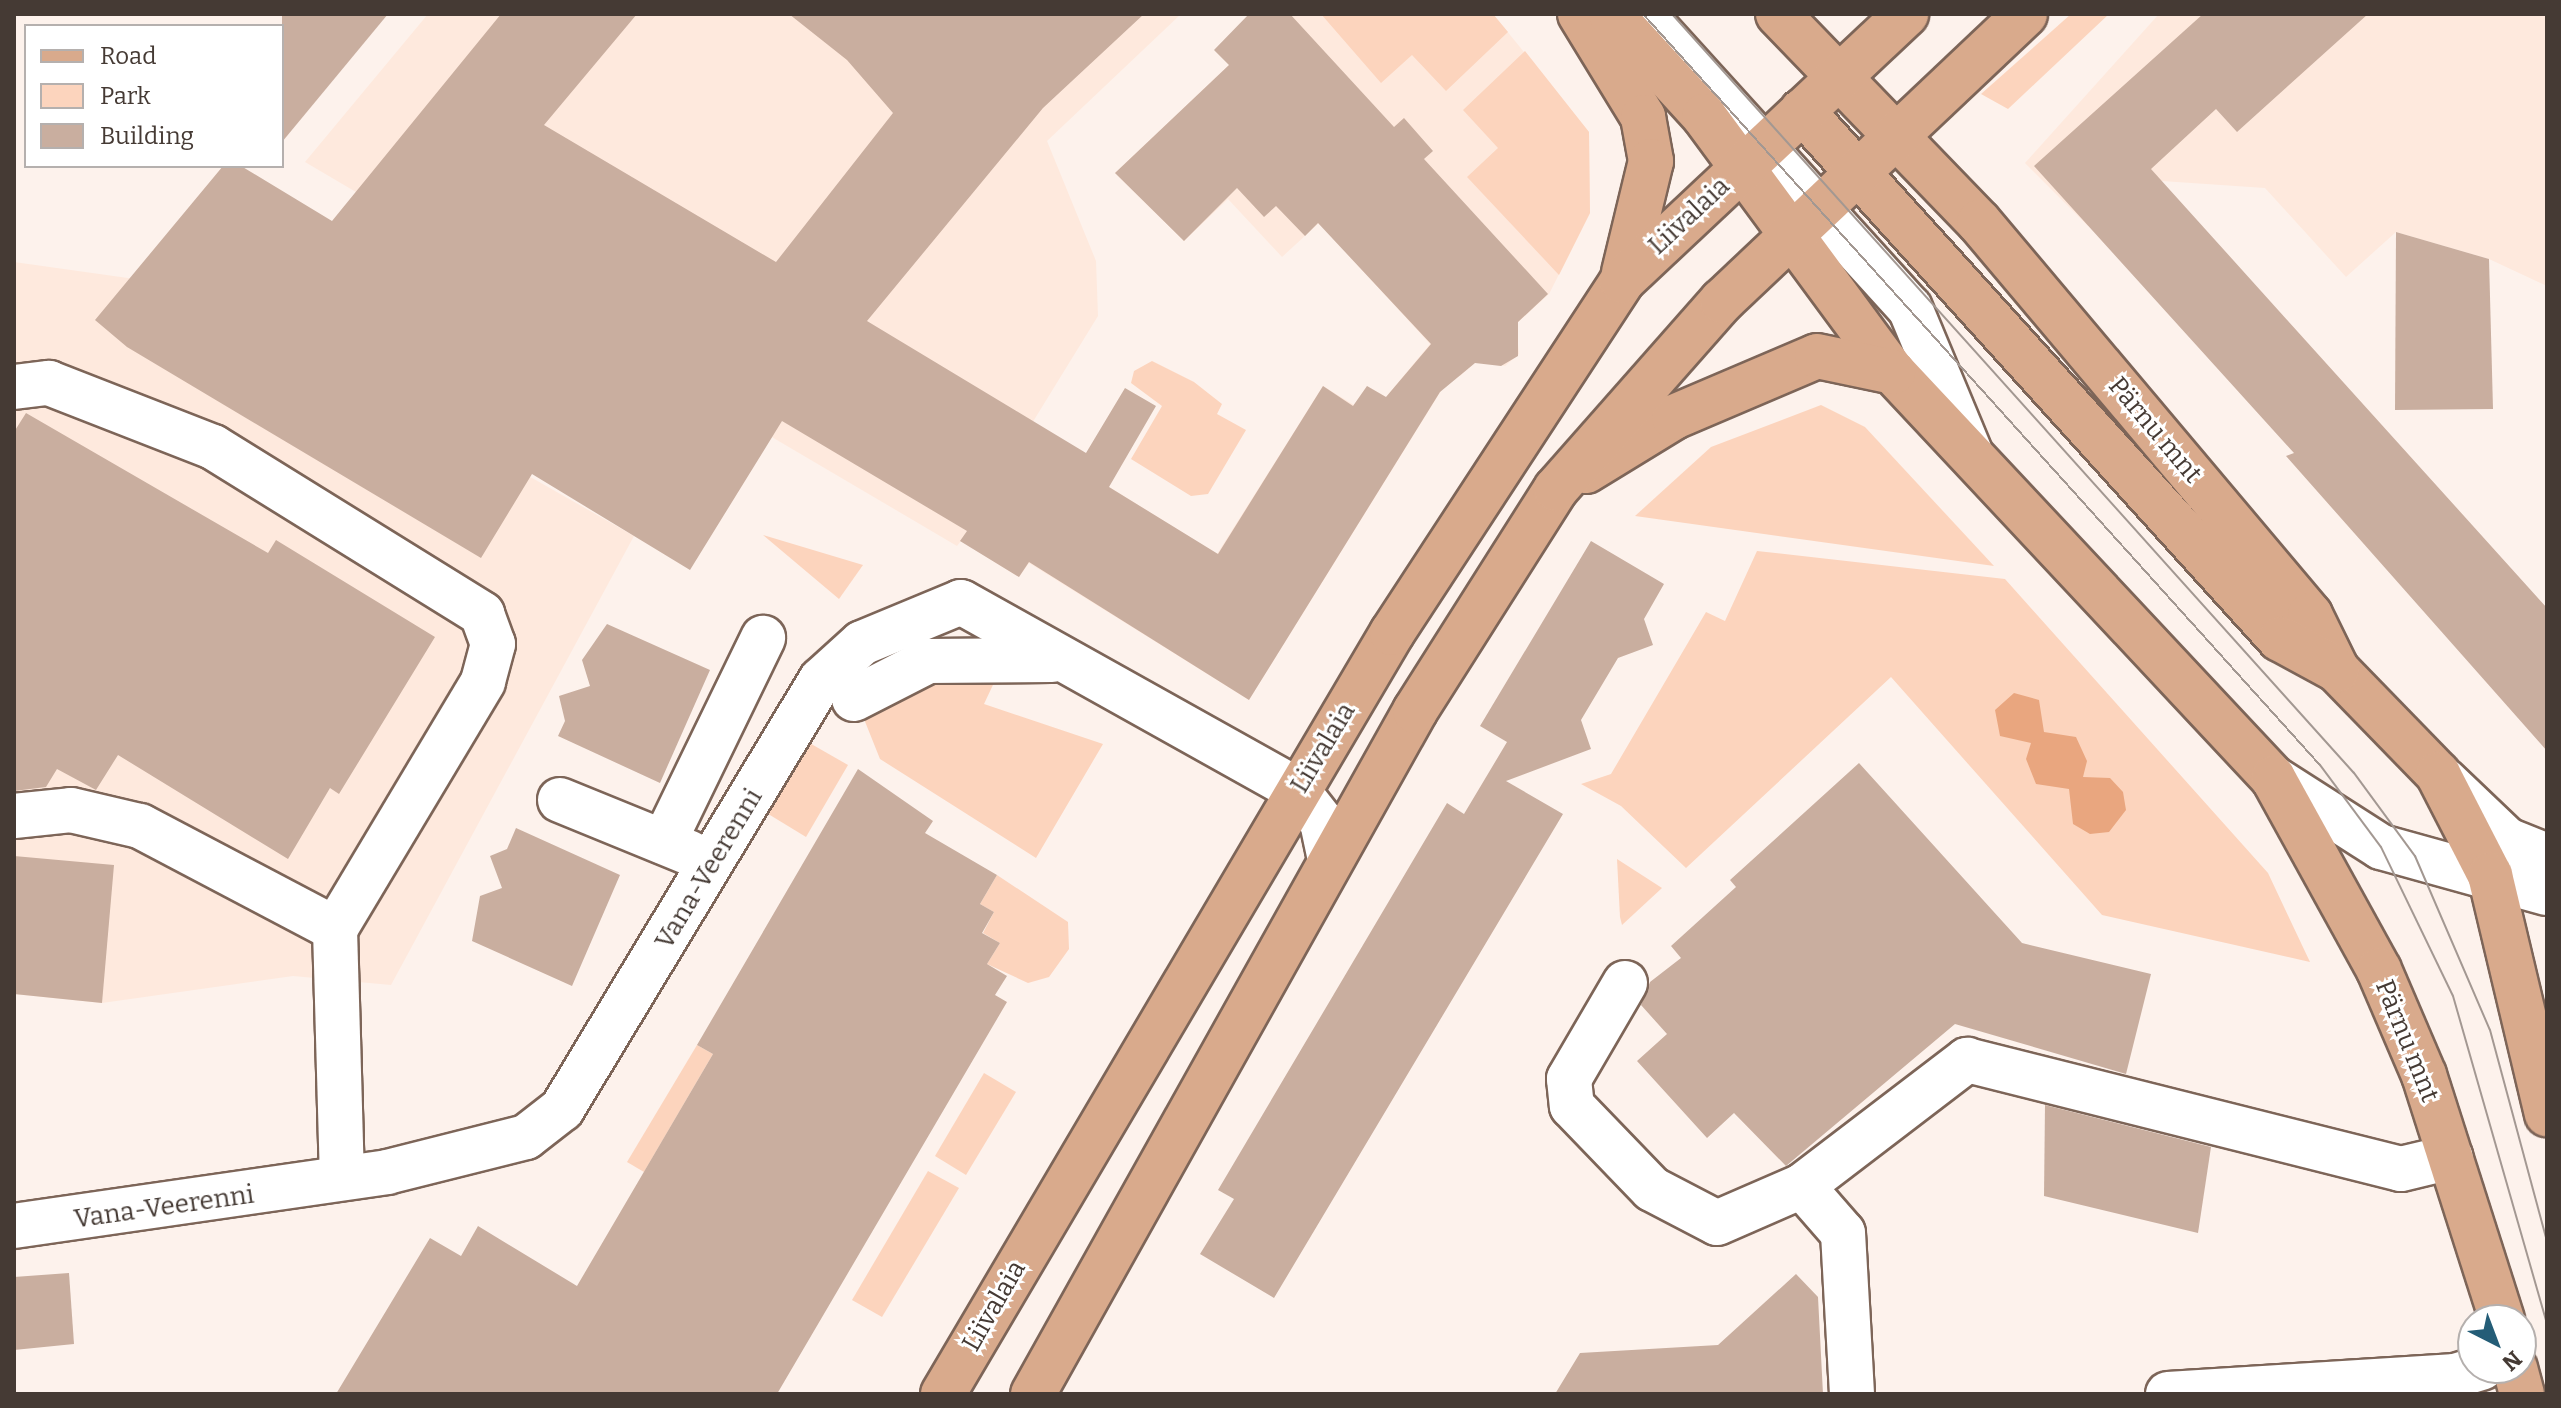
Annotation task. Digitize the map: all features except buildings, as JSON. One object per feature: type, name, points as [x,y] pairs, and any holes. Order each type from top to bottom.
[{"type":"main road","points":[[1580,14],[1643,117],[1651,161],[1622,281]]},
{"type":"main road","name":"Pärnu mnt","points":[[1611,14],[1753,157],[1806,221],[1893,372],[2273,778],[2379,970],[2451,1157],[2497,1304]]},
{"type":"main road","name":"Pärnu mnt","points":[[1778,14],[1979,222],[2310,615],[2337,670],[2438,774],[2490,875],[2544,1101]]},
{"type":"main road","name":"Liivalaia","points":[[943,1394],[1297,790],[1489,475],[1622,281],[1906,14]]},
{"type":"main road","points":[[1033,1394],[1330,861],[1556,489],[1640,387],[1806,221],[2025,14]]},
{"type":"main road","points":[[1802,111],[2280,639],[2337,670]]},
{"type":"main road","points":[[1556,489],[1674,417],[1773,370],[1817,356],[1893,372]]},
{"type":"main road","points":[[2544,1101],[2547,1032]]},
{"type":"street","points":[[1643,14],[1753,157]]},
{"type":"street","points":[[1806,221],[1910,308],[1970,452]]},
{"type":"street","points":[[14,387],[49,383],[213,447],[482,614],[493,644],[483,682],[335,929],[342,1178]]},
{"type":"street","name":"Vana-Veerenni","points":[[14,1226],[342,1178],[526,1137],[562,1109],[715,863],[821,680],[862,643],[961,602],[1297,790],[1322,822],[1330,861]]},
{"type":"street","points":[[664,842],[763,638]]},
{"type":"street","points":[[854,699],[928,661],[1062,661]]},
{"type":"street","points":[[2438,774],[2507,840],[2547,856]]},
{"type":"street","name":"Pärnu mnt","points":[[2273,778],[2381,847],[2490,875]]},
{"type":"street","points":[[560,800],[715,863]]},
{"type":"street","points":[[14,816],[71,810],[140,826],[335,929]]},
{"type":"street","points":[[2490,875],[2547,893]]},
{"type":"street","points":[[1625,983],[1569,1079],[1572,1106],[1652,1189],[1717,1223],[1802,1186],[1967,1060],[2401,1169],[2451,1157]]},
{"type":"street","points":[[1802,1186],[1843,1233],[1852,1394]]},
{"type":"street","points":[[2168,1394],[2457,1375]]},
{"type":"shaded area","points":[[428,14],[1181,14],[1047,141],[1096,261],[1098,316],[970,524],[1077,467],[1217,554],[1323,386],[1354,405],[1367,386],[1386,397],[1430,344],[1319,223],[1282,257],[1228,199],[1184,241],[1115,173],[1229,65],[1249,14],[1493,14],[1589,132],[1590,213],[1549,294],[1516,324],[1519,354],[1505,366],[1479,359],[1460,376],[1454,370],[1249,700],[1029,563],[1019,577],[961,541],[957,546],[305,162]]},
{"type":"shaded area","points":[[2159,14],[2547,14],[2547,286],[2489,259],[2396,232],[2346,277],[2265,188],[2162,181],[2088,226],[2025,163]]},
{"type":"shaded area","points":[[14,262],[199,288],[634,536],[391,985],[293,976],[102,1003],[14,994]]},
{"type":"shaded area","points":[[2014,693],[2039,700],[2044,732],[2076,737],[2087,761],[2083,777],[2110,778],[2123,792],[2126,810],[2109,832],[2090,834],[2073,824],[2069,789],[2036,784],[2026,759],[2031,743],[2000,736],[1995,710]]},
{"type":"green space","points":[[1321,14],[1493,14],[1508,32],[1446,91],[1412,55],[1381,83]]},
{"type":"green space","points":[[2071,14],[2109,14],[2008,109],[1981,94]]},
{"type":"green space","points":[[1525,51],[1589,132],[1590,213],[1559,275],[1467,177],[1498,148],[1463,110]]},
{"type":"green space","points":[[1152,361],[1194,382],[1222,404],[1217,414],[1246,430],[1208,494],[1191,496],[1131,459],[1162,406],[1131,383],[1134,371]]},
{"type":"green space","points":[[1821,405],[1865,427],[1994,566],[1635,516],[1711,447]]},
{"type":"green space","points":[[763,535],[863,565],[839,599]]},
{"type":"green space","points":[[1757,551],[2005,579],[2268,873],[2310,962],[2102,915],[1891,677],[1686,868],[1621,806],[1581,784],[1611,774],[1706,612],[1725,621]]},
{"type":"green space","points":[[999,672],[984,704],[1103,744],[1036,858],[880,759],[860,709],[926,676]]},
{"type":"green space","points":[[806,741],[848,765],[806,837],[765,812]]},
{"type":"green space","points":[[1617,859],[1662,888],[1622,925],[1620,917]]},
{"type":"green space","points":[[997,875],[1068,922],[1069,949],[1049,977],[1028,983],[987,964],[1000,943],[983,933],[994,912],[980,904]]},
{"type":"green space","points":[[697,1045],[713,1054],[644,1172],[627,1162]]},
{"type":"green space","points":[[984,1073],[1016,1092],[966,1175],[935,1156]]},
{"type":"green space","points":[[928,1171],[959,1188],[882,1317],[852,1300]]},
{"type":"tram line","points":[[1643,14],[2320,765],[2381,847],[2453,996],[2547,1323]]},
{"type":"tram line","points":[[1672,14],[2354,773],[2415,856],[2490,1030],[2547,1241]]}]
